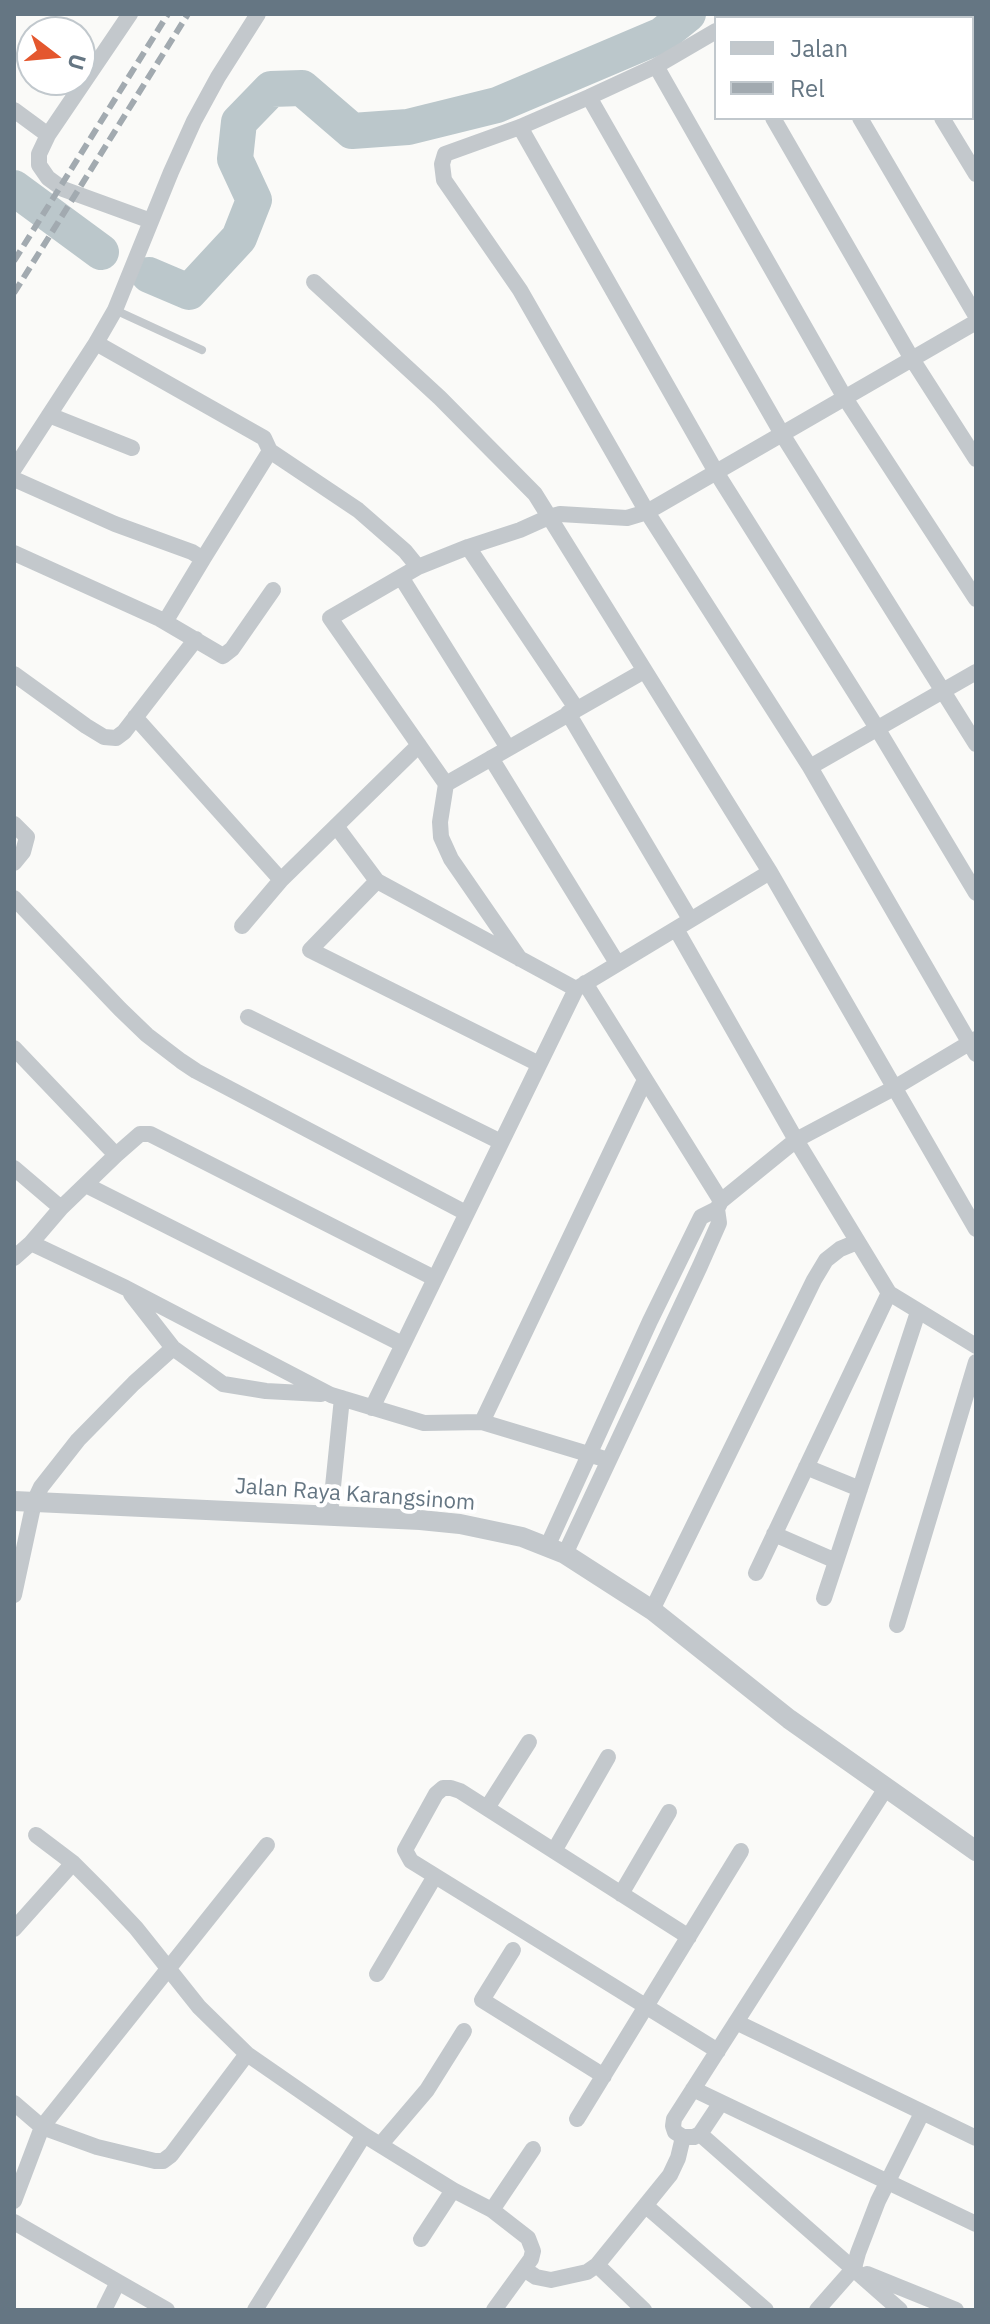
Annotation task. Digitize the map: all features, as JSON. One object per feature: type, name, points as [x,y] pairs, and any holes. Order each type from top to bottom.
[{"type":"street","points":[[130,14],[48,135],[39,154],[39,165],[48,178],[63,189],[151,221]]},
{"type":"street","points":[[14,469],[115,310],[194,121],[258,14]]},
{"type":"street","points":[[556,1550],[590,1453],[701,1217],[796,1140],[974,1045],[810,767],[647,512],[520,290],[444,180],[442,164],[445,154],[520,127],[589,97],[656,66],[714,32]]},
{"type":"street","points":[[656,66],[845,398],[976,599]]},
{"type":"street","points":[[589,97],[782,434],[976,744]]},
{"type":"street","points":[[14,110],[48,135]]},
{"type":"street","points":[[774,120],[912,359],[976,459]]},
{"type":"street","points":[[861,120],[976,316]]},
{"type":"street","points":[[943,120],[976,174]]},
{"type":"street","points":[[520,127],[716,472],[877,728],[976,893]]},
{"type":"street","points":[[314,282],[440,398],[535,494],[770,872],[976,1229]]},
{"type":"street","points":[[520,959],[451,859],[441,837],[440,822],[446,784],[330,618],[418,567],[549,517],[560,514],[627,518],[647,512],[976,322]]},
{"type":"street","points":[[96,343],[264,438],[270,451],[358,510],[405,551],[418,567]]},
{"type":"street","points":[[49,415],[132,448]]},
{"type":"street","points":[[165,622],[270,451]]},
{"type":"street","points":[[14,479],[203,559]]},
{"type":"street","points":[[468,547],[572,711],[796,1140],[889,1293],[976,1346]]},
{"type":"street","points":[[14,553],[165,622],[223,656],[232,649],[273,590]]},
{"type":"street","points":[[401,577],[508,748]]},
{"type":"street","points":[[14,674],[104,737],[116,738],[196,639]]},
{"type":"street","points":[[446,784],[644,671]]},
{"type":"street","points":[[810,767],[976,672]]},
{"type":"street","points":[[135,717],[281,880]]},
{"type":"street","points":[[242,926],[281,880],[419,745]]},
{"type":"street","points":[[491,758],[617,963]]},
{"type":"street","points":[[14,824],[27,837],[23,852],[14,863]]},
{"type":"street","points":[[336,826],[377,881],[520,959],[580,986],[645,1080],[719,1205],[719,1223],[608,1460],[556,1550]]},
{"type":"street","points":[[372,1408],[580,986],[770,872]]},
{"type":"street","points":[[377,881],[310,950],[539,1064]]},
{"type":"street","points":[[14,898],[120,1009],[181,1061],[466,1213]]},
{"type":"street","points":[[248,1017],[501,1142]]},
{"type":"street","points":[[14,1048],[116,1155]]},
{"type":"street","points":[[482,1422],[645,1080]]},
{"type":"street","points":[[14,1258],[61,1208],[140,1134],[158,1136],[434,1278]]},
{"type":"street","points":[[14,1168],[61,1208]]},
{"type":"street","points":[[86,1185],[402,1344]]},
{"type":"street","points":[[652,1610],[814,1280],[826,1260],[840,1249],[857,1242]]},
{"type":"street","points":[[31,1243],[336,1396],[424,1423],[482,1422],[608,1460]]},
{"type":"street","points":[[126,1288],[173,1348],[223,1384],[266,1391],[336,1396]]},
{"type":"street","points":[[756,1573],[889,1293]]},
{"type":"street","points":[[824,1598],[918,1312]]},
{"type":"street","points":[[14,1595],[24,1501],[41,1487],[78,1440],[173,1348]]},
{"type":"street","points":[[897,1625],[976,1362]]},
{"type":"street","points":[[330,1516],[336,1396]]},
{"type":"street","points":[[806,1467],[860,1489]]},
{"type":"street","name":"Jalan Raya Karangsinom","points":[[24,1501],[460,1524],[509,1534],[556,1550],[652,1610],[789,1719],[976,1851]]},
{"type":"street","points":[[774,1534],[836,1561]]},
{"type":"street","points":[[487,1808],[529,1742]]},
{"type":"street","points":[[554,1851],[608,1757]]},
{"type":"street","points":[[689,1937],[451,1788],[443,1788],[436,1794],[405,1850],[411,1861],[718,2051]]},
{"type":"street","points":[[886,1788],[674,2119],[675,2132],[692,2135],[854,2268],[900,2310]]},
{"type":"street","points":[[621,1894],[669,1812]]},
{"type":"street","points":[[36,1835],[73,1863],[136,1928],[199,2007],[247,2054],[364,2135],[453,2190],[492,2210],[528,2238],[532,2245],[531,2259],[494,2310]]},
{"type":"street","points":[[14,2201],[42,2127],[267,1845]]},
{"type":"street","points":[[577,2119],[741,1851]]},
{"type":"street","points":[[14,1929],[73,1863]]},
{"type":"street","points":[[377,1974],[435,1876]]},
{"type":"street","points":[[513,1950],[482,2000],[604,2076]]},
{"type":"street","points":[[736,2022],[976,2138]]},
{"type":"street","points":[[381,2144],[427,2090],[464,2031]]},
{"type":"street","points":[[14,2103],[42,2127],[97,2147],[163,2161],[171,2155],[247,2054]]},
{"type":"street","points":[[693,2089],[976,2224]]},
{"type":"street","points":[[524,2269],[536,2277],[551,2280],[587,2272],[597,2265],[670,2175],[692,2135],[720,2104]]},
{"type":"street","points":[[817,2310],[854,2268],[887,2183],[922,2113]]},
{"type":"street","points":[[255,2310],[364,2135]]},
{"type":"street","points":[[492,2210],[533,2149]]},
{"type":"street","points":[[421,2239],[453,2190]]},
{"type":"street","points":[[646,2206],[766,2310]]},
{"type":"street","points":[[14,2222],[167,2310]]},
{"type":"street","points":[[597,2265],[644,2310]]},
{"type":"street","points":[[854,2268],[956,2310]]},
{"type":"street","points":[[104,2310],[118,2282]]},
{"type":"lane","points":[[115,310],[202,350]]},
{"type":"waterway","points":[[149,275],[189,292],[239,238],[254,200],[235,159],[239,122],[271,89],[302,88],[352,131],[408,127],[497,105],[662,35],[688,14]]},
{"type":"waterway","points":[[14,188],[101,252]]},
{"type":"railway","points":[[14,261],[168,14]]},
{"type":"railway","points":[[14,293],[188,14]]}]
